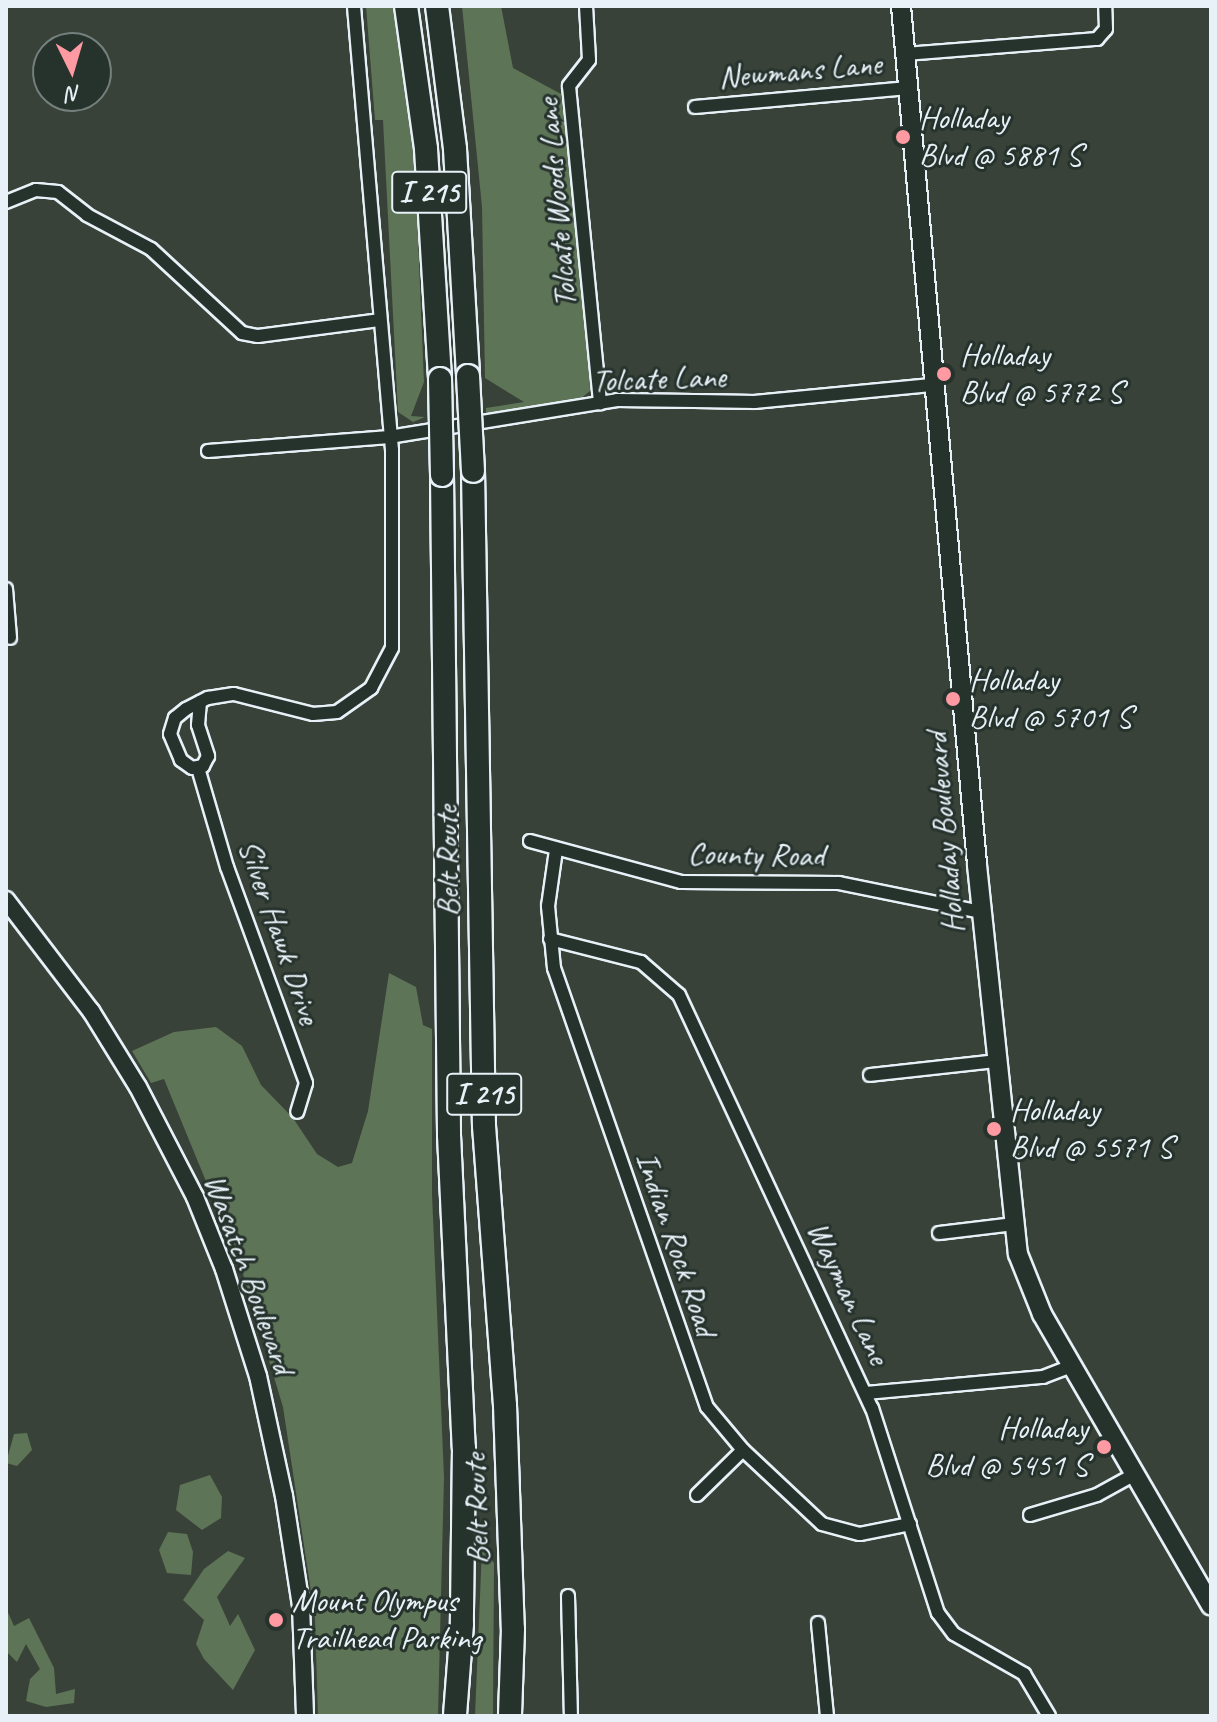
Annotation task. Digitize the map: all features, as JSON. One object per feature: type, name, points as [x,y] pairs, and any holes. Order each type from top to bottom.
[{"type":"highway","name":"Belt Route","points":[[406,6],[426,149],[440,379],[449,1135],[464,1448],[462,1624],[455,1716]]},
{"type":"highway","name":"Belt Route","points":[[437,6],[455,149],[473,471],[484,1126],[505,1405],[513,1629],[510,1716]]},
{"type":"main road","name":"Holladay Boulevard","points":[[901,6],[933,385],[1014,1224],[1026,1279],[1072,1366],[1211,1605]]},
{"type":"street","points":[[200,702],[243,694],[329,713],[355,703],[378,679],[396,627],[389,437],[354,6]]},
{"type":"street","name":"Tolcate Woods Lane","points":[[586,6],[589,60],[569,86],[600,403]]},
{"type":"street","points":[[905,54],[1097,39],[1106,29],[1105,6]]},
{"type":"street","name":"Newmans Lane","points":[[695,107],[908,88]]},
{"type":"street","points":[[6,202],[36,190],[58,192],[87,215],[151,249],[221,320],[247,335],[379,320]]},
{"type":"street","name":"Tolcate Lane","points":[[208,451],[389,437],[600,403],[755,402],[933,385]]},
{"type":"street","points":[[6,589],[10,638]]},
{"type":"street","name":"Silver Hawk Drive","points":[[200,702],[178,714],[170,730],[181,760],[198,768],[227,867],[306,1083],[297,1112]]},
{"type":"street","name":"Silver Hawk Drive","points":[[198,768],[208,756],[198,725],[200,702]]},
{"type":"street","name":"County Road","points":[[530,841],[681,882],[839,883],[982,912]]},
{"type":"street","name":"Indian Rock Road","points":[[556,850],[550,939],[554,968],[699,1390],[712,1415],[801,1508],[831,1528],[860,1534],[910,1524]]},
{"type":"street","name":"Wasatch Boulevard","points":[[6,900],[83,1000],[138,1087],[195,1197],[224,1269],[258,1376],[282,1481],[301,1606],[305,1716]]},
{"type":"street","name":"Wayman Lane","points":[[550,939],[641,962],[679,995],[866,1393],[942,1620],[962,1639],[1024,1674],[1049,1716]]},
{"type":"street","points":[[870,1075],[996,1061]]},
{"type":"street","points":[[939,1233],[1014,1224]]},
{"type":"street","points":[[866,1393],[1043,1377],[1072,1366]]},
{"type":"street","points":[[697,1495],[743,1450]]},
{"type":"street","points":[[1030,1515],[1097,1495],[1135,1474]]},
{"type":"street","points":[[568,1596],[571,1716]]},
{"type":"street","points":[[818,1623],[827,1716]]},
{"type":"green space","points":[[366,6],[394,6],[414,142],[424,382],[411,416],[425,417],[413,422],[398,412],[383,120],[375,120]]},
{"type":"green space","points":[[462,6],[501,6],[513,68],[561,94],[587,322],[590,391],[579,400],[486,413],[486,408],[524,402],[485,378],[482,207]]},
{"type":"green space","points":[[389,973],[416,987],[423,1025],[432,1029],[432,1194],[444,1477],[438,1716],[318,1716],[315,1618],[283,1407],[240,1264],[164,1079],[151,1083],[132,1051],[174,1032],[216,1027],[242,1046],[261,1085],[293,1118],[317,1154],[338,1167],[352,1163],[368,1111]]},
{"type":"green space","points":[[27,1433],[32,1450],[17,1466],[6,1463],[14,1434]]},
{"type":"green space","points":[[210,1475],[222,1497],[221,1518],[202,1530],[176,1510],[180,1485]]},
{"type":"green space","points":[[168,1532],[187,1534],[193,1552],[191,1575],[167,1573],[159,1550]]},
{"type":"green space","points":[[482,1548],[494,1563],[493,1716],[475,1716]]},
{"type":"green space","points":[[228,1551],[245,1558],[217,1597],[230,1626],[238,1614],[255,1650],[233,1690],[204,1659],[196,1644],[204,1620],[183,1600],[204,1569]]},
{"type":"green space","points":[[6,1608],[14,1626],[29,1618],[54,1668],[56,1694],[75,1689],[74,1703],[46,1707],[26,1701],[30,1679],[40,1669],[26,1644],[17,1662],[6,1651]]},
{"type":"place","name":"Holladay Blvd @ 5881 S","points":[[903,137]]},
{"type":"place","name":"Holladay Blvd @ 5772 S","points":[[944,374]]},
{"type":"place","name":"Holladay Blvd @ 5701 S","points":[[953,699]]},
{"type":"place","name":"Holladay Blvd @ 5571 S","points":[[994,1129]]},
{"type":"place","name":"Holladay Blvd @ 5451 S","points":[[1104,1447]]},
{"type":"place","name":"Mount Olympus Trailhead Parking","points":[[276,1620]]}]
